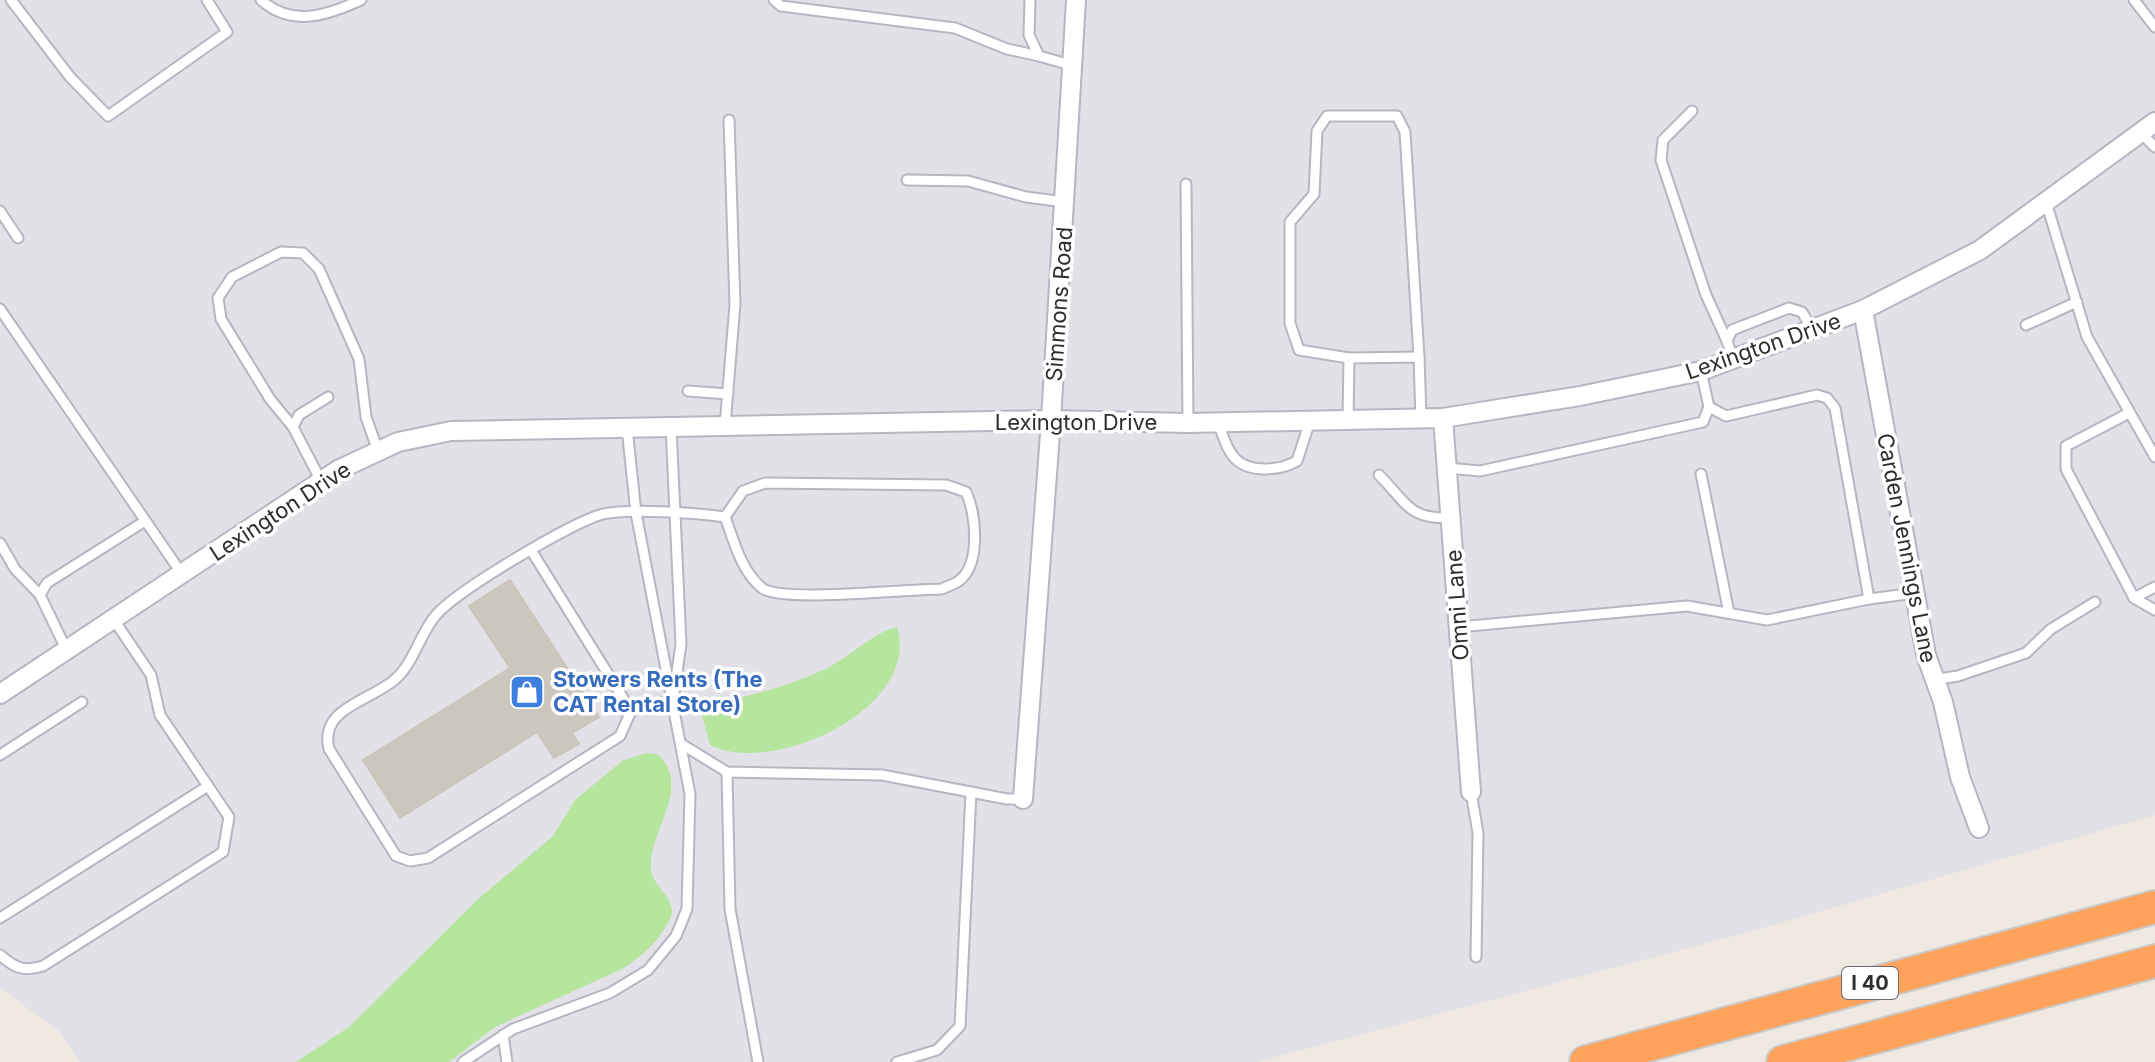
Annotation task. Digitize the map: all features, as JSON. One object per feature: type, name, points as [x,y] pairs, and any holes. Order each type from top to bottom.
[{"type":"highway","name":"I 40","points":[[1586,1062],[2155,907]]},
{"type":"highway","name":"I 40","points":[[1783,1062],[2155,961]]},
{"type":"street","name":"Simmons Road","points":[[1023,799],[1051,420],[1076,0]]},
{"type":"street","name":"Lexington Drive","points":[[0,694],[321,481],[398,442],[451,431],[1051,420],[1188,423],[1443,418],[1701,371],[1730,350],[1812,329],[1863,310],[1980,250],[2148,127]]},
{"type":"street","name":"Carden Jennings Lane","points":[[1863,310],[1932,680],[1943,702],[1960,777],[1979,828]]},
{"type":"street","name":"Omni Lane","points":[[1443,418],[1471,792]]},
{"type":"lane","points":[[11,0],[70,77],[108,116],[227,32],[207,0]]},
{"type":"lane","points":[[261,0],[290,16],[326,16],[361,0]]},
{"type":"lane","points":[[774,0],[781,6],[955,28],[1007,49],[1074,66]]},
{"type":"lane","points":[[1030,0],[1029,35],[1039,56]]},
{"type":"lane","points":[[2134,0],[2155,27]]},
{"type":"lane","points":[[1692,111],[1663,140],[1661,160],[1706,295],[1730,350]]},
{"type":"lane","points":[[1419,357],[1349,358],[1299,350],[1290,323],[1290,222],[1314,194],[1317,131],[1327,116],[1397,116],[1405,132],[1419,357],[1421,419]]},
{"type":"lane","points":[[725,426],[735,304],[729,120]]},
{"type":"lane","points":[[2148,127],[2155,147]]},
{"type":"lane","points":[[907,180],[968,181],[1026,197],[1065,202]]},
{"type":"lane","points":[[1186,184],[1188,423]]},
{"type":"lane","points":[[2046,202],[2087,337],[2155,457]]},
{"type":"lane","points":[[0,211],[18,238]]},
{"type":"lane","points":[[321,481],[293,427],[270,399],[221,319],[218,298],[232,277],[281,252],[303,253],[319,269],[359,359],[366,417],[378,451]]},
{"type":"lane","points":[[2026,325],[2077,302]]},
{"type":"lane","points":[[1730,350],[1732,330],[1789,308],[1802,312],[1812,329]]},
{"type":"lane","points":[[0,309],[182,574]]},
{"type":"lane","points":[[1348,420],[1349,358]]},
{"type":"lane","points":[[1447,468],[1480,471],[1703,422],[1709,407],[1701,371]]},
{"type":"lane","points":[[688,391],[728,394]]},
{"type":"lane","points":[[1709,407],[1726,416],[1817,395],[1827,398],[1835,408],[1869,599]]},
{"type":"lane","points":[[293,427],[299,415],[328,397]]},
{"type":"lane","points":[[2129,413],[2066,446],[2066,469],[2134,598],[2155,610]]},
{"type":"lane","points":[[1218,422],[1228,453],[1237,465],[1254,469],[1285,468],[1297,461],[1310,421]]},
{"type":"lane","points":[[671,427],[681,644],[673,700]]},
{"type":"lane","points":[[463,1062],[503,1035],[610,993],[648,970],[676,936],[688,901],[690,794],[683,745],[659,647],[636,513],[627,428]]},
{"type":"lane","points":[[1701,474],[1729,613]]},
{"type":"lane","points":[[1379,475],[1413,513],[1426,518],[1451,518]]},
{"type":"lane","points":[[765,483],[946,485],[966,492],[973,508],[972,560],[961,580],[942,589],[794,596],[764,590],[746,570],[725,517],[743,491],[765,483]]},
{"type":"lane","points":[[631,711],[620,736],[428,858],[410,861],[396,856],[329,749],[325,733],[331,720],[396,680],[437,614],[531,550],[580,521],[606,513],[725,517]]},
{"type":"lane","points":[[40,595],[47,583],[145,521]]},
{"type":"lane","points":[[0,543],[15,569],[40,595],[67,651]]},
{"type":"lane","points":[[531,550],[631,711]]},
{"type":"lane","points":[[2134,598],[2155,587]]},
{"type":"lane","points":[[1459,627],[1687,606],[1767,620],[1915,593]]},
{"type":"lane","points":[[1932,680],[1958,676],[2026,653],[2051,629],[2095,602]]},
{"type":"lane","points":[[0,955],[14,967],[30,970],[43,966],[223,852],[229,817],[160,715],[151,675],[114,620]]},
{"type":"lane","points":[[631,711],[673,700]]},
{"type":"lane","points":[[0,755],[82,702]]},
{"type":"lane","points":[[683,745],[727,772],[882,775],[1023,799]]},
{"type":"lane","points":[[727,772],[730,909],[758,1062]]},
{"type":"lane","points":[[0,918],[208,786]]},
{"type":"lane","points":[[897,1062],[937,1050],[960,1026],[971,792]]},
{"type":"lane","points":[[1471,792],[1478,833],[1476,957]]},
{"type":"lane","points":[[503,1035],[507,1062]]},
{"type":"shaded area","points":[[0,0],[2155,0],[2155,815],[1753,931],[1257,1062],[80,1062],[59,1031],[0,988]]},
{"type":"green space","points":[[897,627],[899,657],[887,684],[866,708],[837,728],[804,743],[770,751],[737,752],[710,745],[700,708],[812,675]]},
{"type":"green space","points":[[646,753],[658,754],[668,768],[671,782],[651,870],[672,912],[662,933],[644,952],[624,968],[495,1027],[449,1062],[296,1062],[349,1027],[477,900],[553,836],[575,800],[622,761]]},
{"type":"building","name":"Stowers Rents (The CAT Rental Store)","points":[[510,580],[599,717],[572,733],[579,744],[554,758],[537,732],[400,818],[363,760],[510,668],[469,606]]},
{"type":"place","name":"Stowers Rents (The CAT Rental Store)","points":[[527,692]]}]
